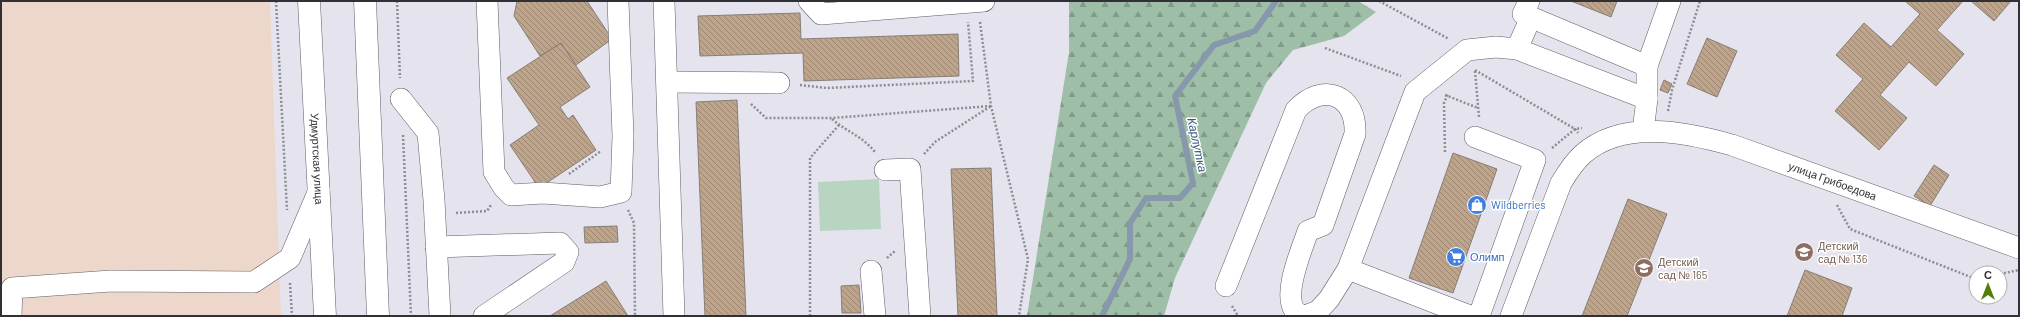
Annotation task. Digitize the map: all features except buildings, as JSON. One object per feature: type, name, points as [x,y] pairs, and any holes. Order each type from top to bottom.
[{"type":"main road","name":"Удмуртская улица","points":[[309,1],[325,316]]},
{"type":"main road","points":[[365,1],[378,316]]},
{"type":"street","points":[[487,1],[494,172],[504,188],[511,195],[543,193],[600,197],[621,192],[623,136],[618,1]]},
{"type":"street","points":[[667,1],[674,316]]},
{"type":"street","points":[[809,1],[821,14],[976,2]]},
{"type":"street","points":[[1643,131],[1647,66],[1670,1]]},
{"type":"street","points":[[1517,49],[1530,9],[1647,66]]},
{"type":"street","points":[[1226,286],[1296,110],[1302,103],[1314,96],[1322,94],[1335,96],[1346,104],[1353,112],[1356,120],[1355,134],[1323,225],[1308,231],[1293,279],[1291,299],[1295,311],[1304,316],[1318,311],[1329,299],[1348,270],[1415,92],[1467,50],[1496,47],[1517,49],[1646,98]]},
{"type":"street","points":[[668,82],[779,83]]},
{"type":"street","points":[[401,98],[428,133],[440,316]]},
{"type":"street","name":"улица Грибоедова","points":[[1511,316],[1561,183],[1583,153],[1605,141],[1624,134],[1643,131],[1696,135],[1732,145],[2019,248]]},
{"type":"street","points":[[1478,138],[1535,160],[1479,316]]},
{"type":"street","points":[[885,170],[910,169],[920,316]]},
{"type":"street","points":[[11,316],[12,288],[111,281],[254,282],[290,258],[319,190]]},
{"type":"street","points":[[436,247],[560,243],[568,252],[564,262],[484,316]]},
{"type":"street","points":[[1348,270],[1470,316]]},
{"type":"street","points":[[871,271],[875,316]]},
{"type":"path","points":[[276,1],[287,212]]},
{"type":"path","points":[[397,1],[411,316]]},
{"type":"path","points":[[1379,1],[1467,50],[1474,70],[1478,138]]},
{"type":"path","points":[[1668,117],[1672,90],[1700,1]]},
{"type":"path","points":[[779,83],[827,88],[973,81],[976,2]]},
{"type":"path","points":[[976,2],[991,106],[1028,259],[1019,316]]},
{"type":"path","points":[[1474,70],[1576,129],[1588,151]]},
{"type":"path","points":[[1445,152],[1444,103],[1450,89]]},
{"type":"path","points":[[766,118],[832,118],[991,106]]},
{"type":"path","points":[[910,169],[935,142],[991,106]]},
{"type":"path","points":[[832,118],[840,125],[866,140],[884,163],[885,170]]},
{"type":"path","points":[[810,316],[810,158],[840,125]]},
{"type":"path","points":[[621,192],[634,223],[634,316]]},
{"type":"path","points":[[1835,201],[1850,229],[1968,276]]},
{"type":"path","points":[[454,213],[487,211]]},
{"type":"path","points":[[290,258],[292,316]]},
{"type":"path","points":[[2008,272],[2019,270]]},
{"type":"shaded area","points":[[1,1],[270,1],[281,316],[1,316]]},
{"type":"green space","points":[[1069,1],[1358,1],[1376,12],[1344,36],[1293,50],[1266,83],[1175,278],[1164,316],[1027,316],[1069,52]]},
{"type":"green space","points":[[879,179],[881,229],[820,231],[818,182]]},
{"type":"waterway","name":"Карлутка","points":[[1102,316],[1130,259],[1130,223],[1146,198],[1180,198],[1193,183],[1175,96],[1214,45],[1255,31],[1276,1]]},
{"type":"place","name":"Wildberries","points":[[1477,205]]},
{"type":"place","name":"Детский сад № 136","points":[[1804,252]]},
{"type":"place","name":"Олимп","points":[[1456,257]]},
{"type":"place","name":"Детский сад № 165","points":[[1644,268]]}]
